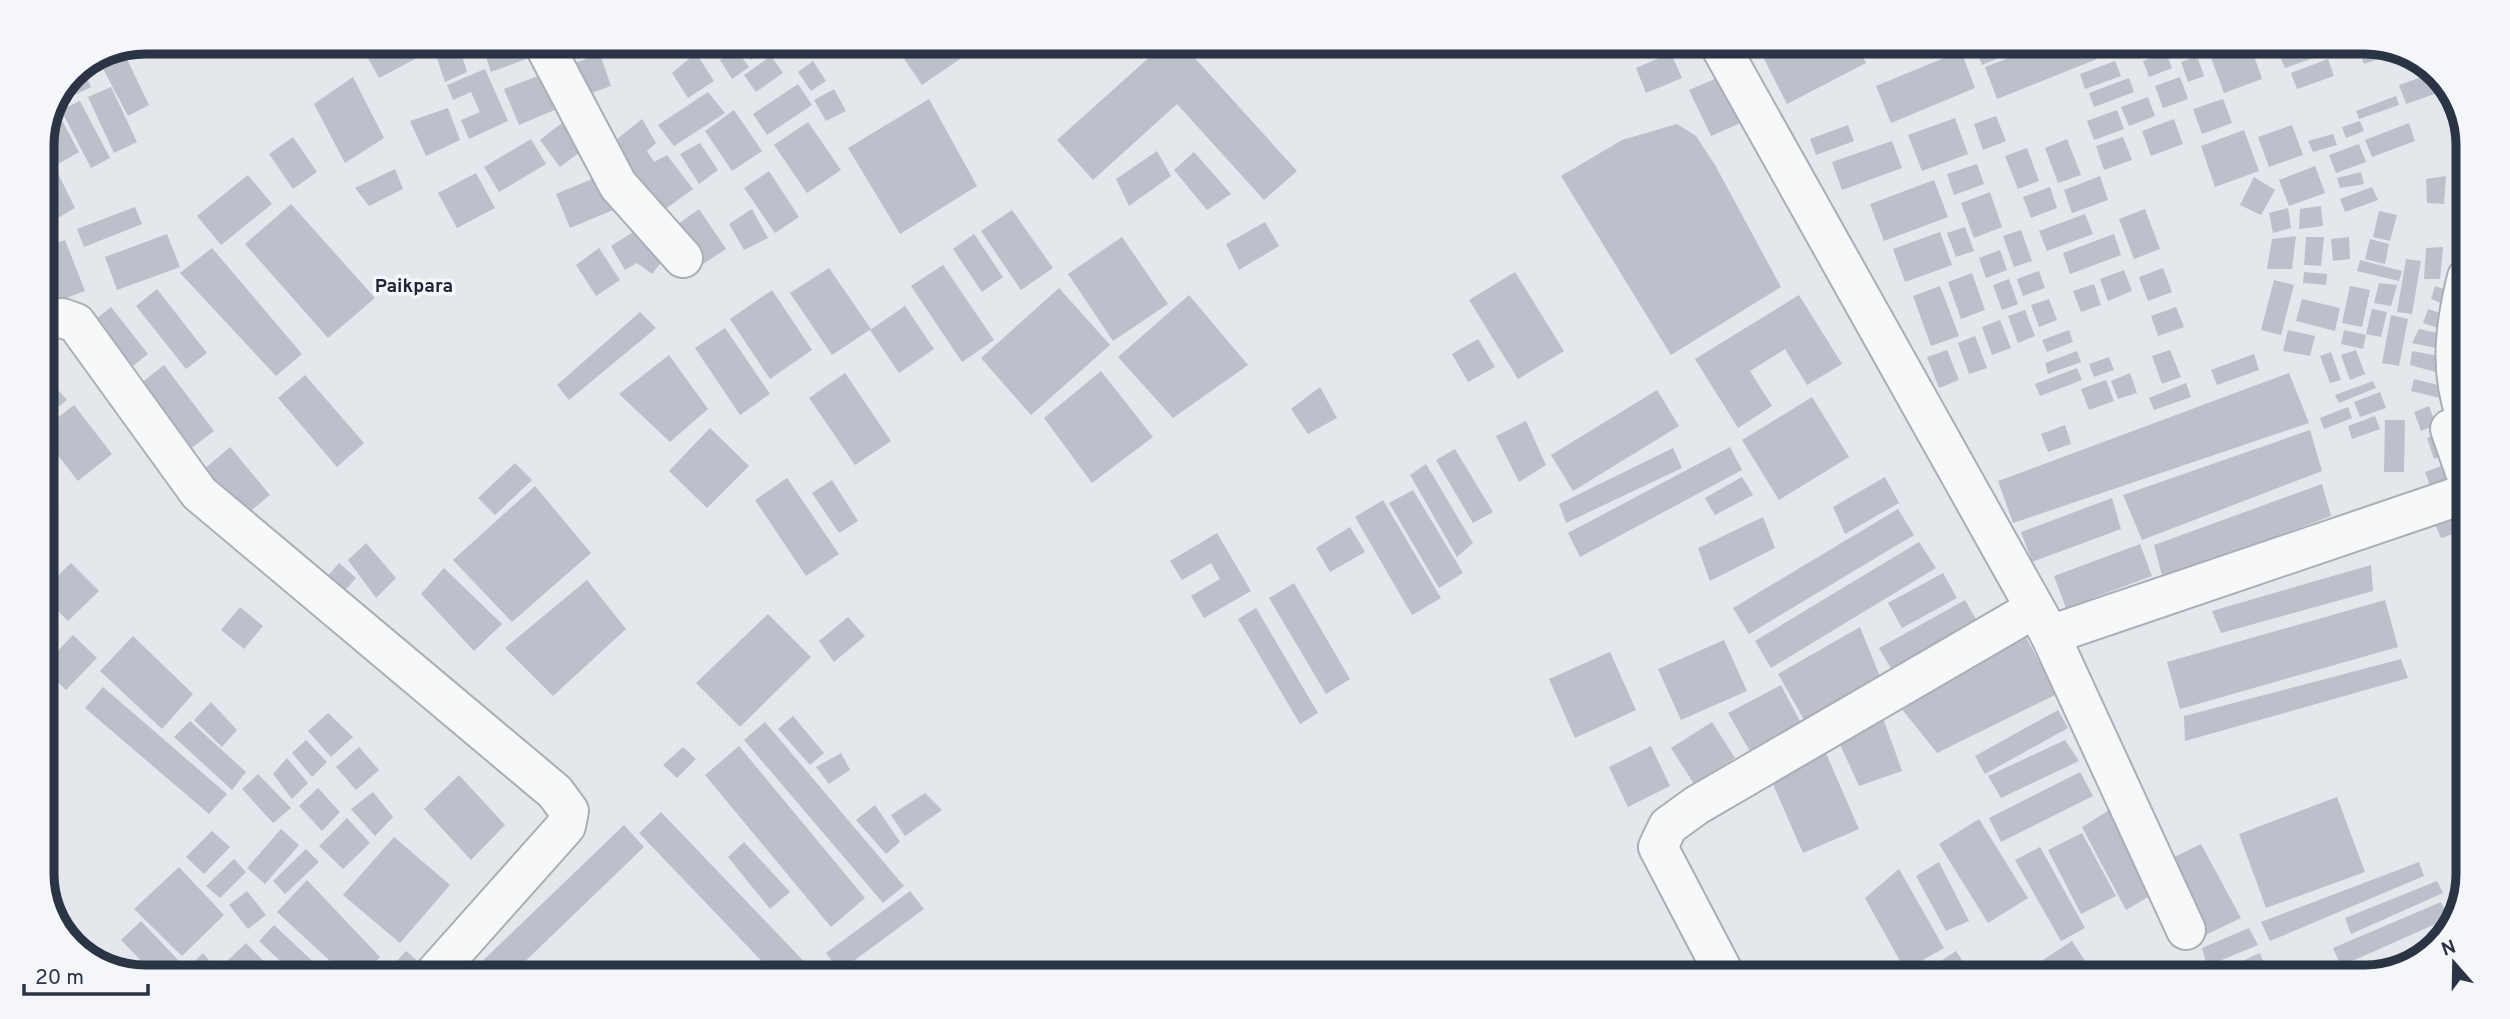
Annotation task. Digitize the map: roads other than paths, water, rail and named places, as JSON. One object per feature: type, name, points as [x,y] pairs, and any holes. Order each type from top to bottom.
[{"type":"street","points":[[549,54],[618,185],[683,258]]},
{"type":"street","points":[[1724,54],[2042,622],[2186,930]]},
{"type":"street","points":[[54,319],[62,318],[76,323],[199,493],[555,792],[569,811],[566,826],[442,965]]},
{"type":"street","points":[[2456,342],[2456,374]]},
{"type":"street","points":[[2456,425],[2450,429],[2456,446]]},
{"type":"street","points":[[1720,965],[1658,847],[1668,826],[1697,805],[2042,622],[2456,497]]},
{"type":"district","name":"Paikpara","points":[[414,285]]}]
